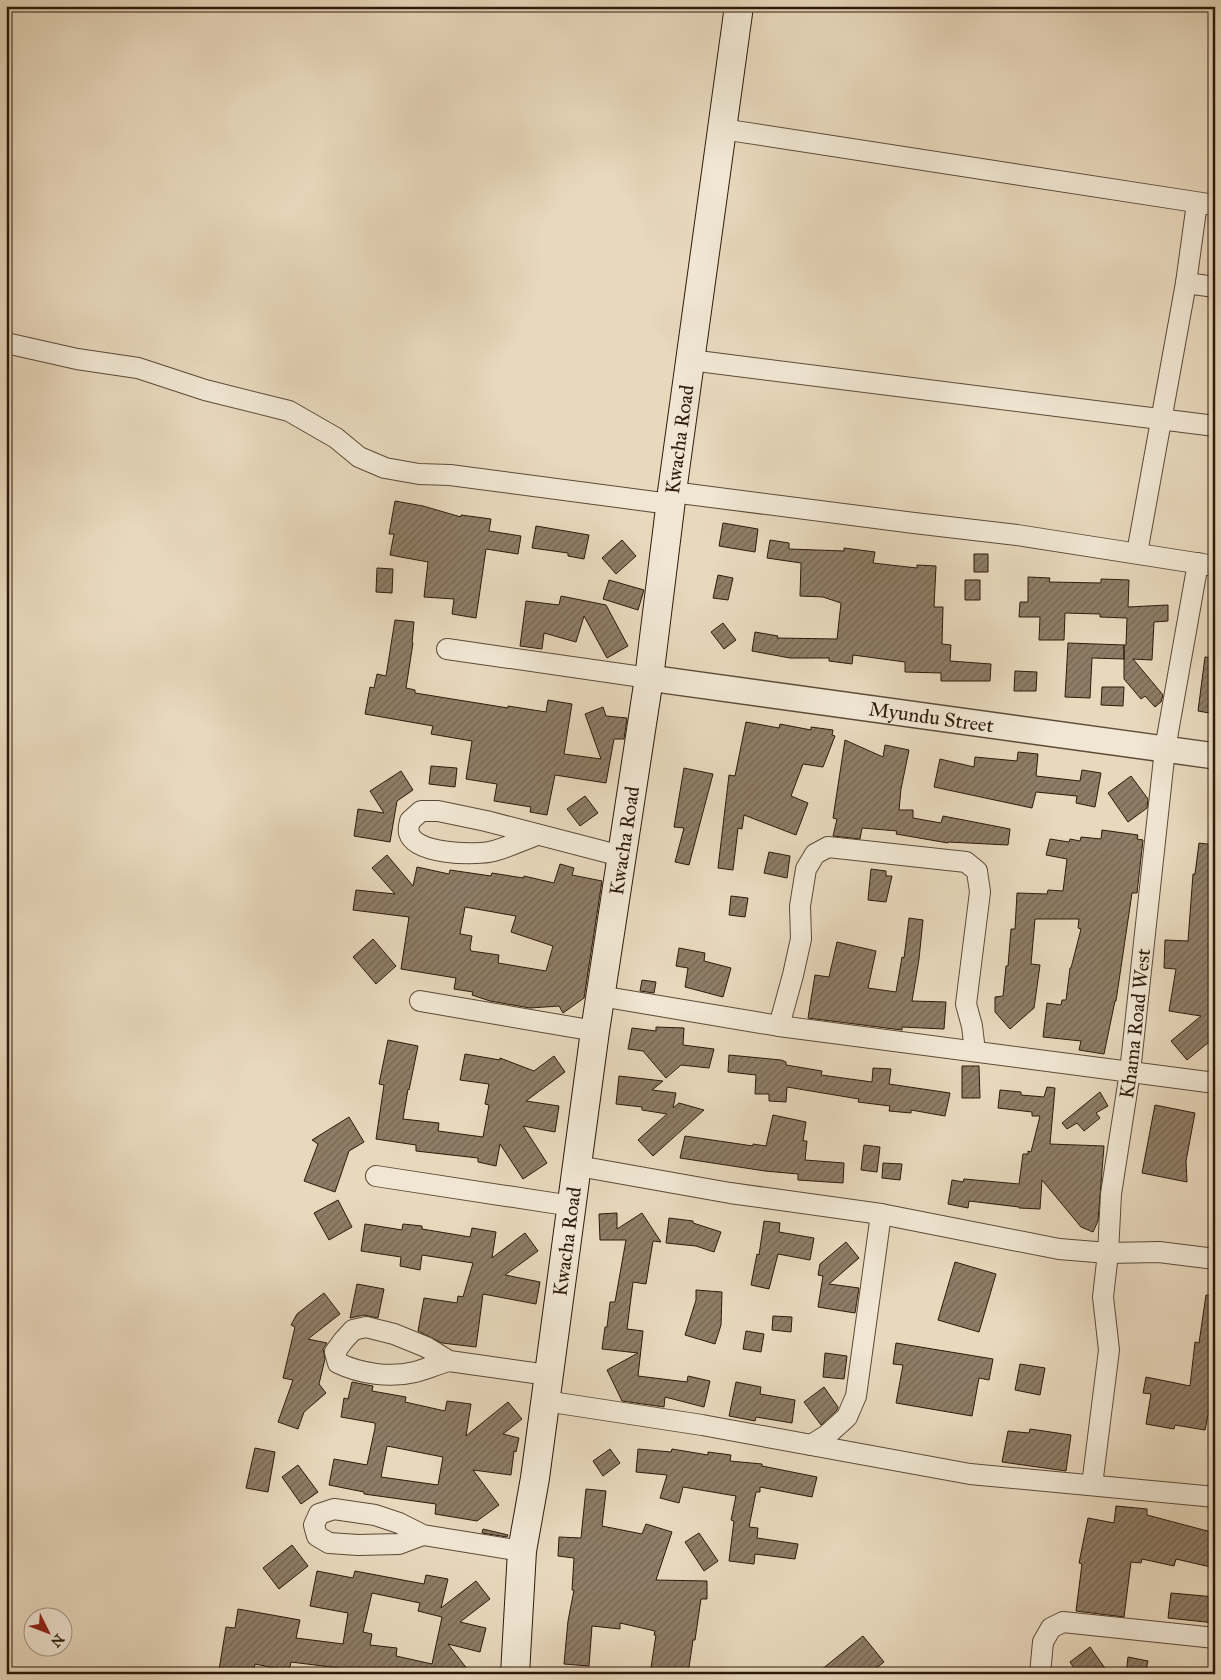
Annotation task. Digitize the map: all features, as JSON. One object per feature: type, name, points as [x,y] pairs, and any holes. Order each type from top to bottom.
[{"type":"main road","name":"Kwacha Road","points":[[515,1674],[522,1551],[535,1478],[600,996],[649,678],[671,498],[740,6]]},
{"type":"street","points":[[722,129],[1206,204],[1186,283],[1137,553]]},
{"type":"street","points":[[1186,283],[1215,287]]},
{"type":"street","points":[[6,343],[77,359],[138,368],[205,390],[289,411],[336,438],[359,457],[385,468],[419,474],[450,475],[1017,535],[1206,565]]},
{"type":"street","points":[[690,360],[1215,426]]},
{"type":"street","name":"Khama Road West","points":[[1092,1485],[1109,1350],[1103,1297],[1108,1253],[1111,1194],[1130,1072],[1165,749],[1206,565]]},
{"type":"street","points":[[447,648],[649,678]]},
{"type":"street","name":"Myundu Street","points":[[649,678],[1215,756]]},
{"type":"street","points":[[537,834],[489,852],[462,853],[435,851],[415,842],[409,833],[410,822],[421,810],[448,813],[537,834],[621,856]]},
{"type":"street","points":[[779,1026],[794,975],[801,939],[800,906],[806,869],[815,854],[828,847],[966,862],[977,871],[980,892],[966,1004],[972,1026],[974,1051]]},
{"type":"street","points":[[600,996],[779,1026],[1215,1083]]},
{"type":"street","points":[[420,1001],[595,1031]]},
{"type":"street","points":[[578,1166],[730,1193],[880,1214],[1059,1249],[1108,1253],[1159,1252],[1215,1259]]},
{"type":"street","points":[[376,1176],[572,1206]]},
{"type":"street","points":[[811,1445],[827,1435],[848,1417],[856,1396],[880,1214]]},
{"type":"street","points":[[449,1361],[414,1372],[382,1374],[354,1371],[338,1363],[336,1352],[343,1340],[353,1330],[366,1327],[394,1334],[426,1347],[449,1361],[546,1388],[702,1425],[970,1474],[1215,1497]]},
{"type":"street","points":[[423,1536],[522,1551]]},
{"type":"street","points":[[1040,1674],[1043,1642],[1051,1628],[1062,1622],[1215,1638]]},
{"type":"building","points":[[395,501],[423,506],[461,517],[461,515],[491,519],[489,531],[521,536],[518,554],[486,549],[476,618],[452,614],[454,599],[424,597],[428,562],[390,555],[394,534],[389,534]]},
{"type":"building","points":[[723,523],[758,529],[755,552],[719,546]]},
{"type":"building","points":[[536,526],[589,535],[584,559],[568,556],[568,553],[532,548]]},
{"type":"building","points":[[622,540],[636,556],[616,574],[602,558]]},
{"type":"building","points":[[770,540],[789,543],[789,549],[844,551],[844,548],[875,552],[873,563],[917,568],[917,565],[936,566],[934,607],[943,607],[942,644],[951,645],[950,661],[991,664],[990,681],[941,681],[941,673],[905,672],[905,662],[853,655],[852,664],[829,661],[829,658],[790,658],[752,651],[755,632],[778,636],[777,638],[837,639],[841,603],[823,597],[800,596],[801,563],[767,558]]},
{"type":"building","points":[[974,554],[988,554],[988,572],[974,572]]},
{"type":"building","points":[[377,568],[393,569],[392,593],[376,592]]},
{"type":"building","points":[[718,575],[733,578],[728,600],[713,598]]},
{"type":"building","points":[[1028,577],[1050,578],[1049,582],[1101,583],[1101,579],[1129,580],[1128,607],[1168,605],[1168,621],[1154,622],[1152,660],[1133,659],[1163,695],[1161,702],[1155,707],[1145,696],[1141,699],[1124,679],[1124,645],[1126,645],[1127,618],[1100,617],[1100,614],[1065,613],[1064,640],[1039,640],[1040,617],[1019,617],[1020,602],[1028,602]]},
{"type":"building","points":[[609,580],[644,590],[638,610],[603,599]]},
{"type":"building","points":[[965,580],[980,580],[980,600],[965,600]]},
{"type":"building","points":[[561,596],[606,605],[628,646],[607,658],[584,616],[576,642],[544,633],[542,649],[520,646],[526,601],[559,605]]},
{"type":"building","points":[[395,620],[414,622],[413,643],[406,688],[415,690],[415,693],[546,712],[548,700],[572,704],[564,754],[601,759],[585,714],[603,707],[606,716],[627,718],[624,739],[614,739],[606,783],[555,775],[547,815],[530,812],[531,807],[494,801],[497,784],[466,779],[472,741],[431,734],[433,726],[365,714],[370,687],[374,688],[377,674],[386,676]]},
{"type":"building","points":[[723,623],[736,640],[724,649],[711,632]]},
{"type":"building","points":[[1068,643],[1124,645],[1124,659],[1092,658],[1090,698],[1065,697]]},
{"type":"building","points":[[1205,657],[1215,658],[1215,714],[1198,711]]},
{"type":"building","points":[[1015,671],[1037,672],[1036,691],[1014,691]]},
{"type":"building","points":[[1102,687],[1124,687],[1123,706],[1101,705]]},
{"type":"building","points":[[746,722],[779,728],[780,724],[811,730],[811,727],[833,730],[832,735],[835,736],[823,767],[803,764],[791,796],[808,803],[796,835],[744,815],[742,829],[738,828],[733,870],[718,868],[729,775],[735,776]]},
{"type":"building","points":[[845,740],[883,757],[885,745],[909,750],[899,810],[913,810],[913,818],[941,823],[943,816],[1010,829],[1008,845],[948,843],[896,834],[897,831],[862,828],[860,839],[833,836],[837,819],[833,818]]},
{"type":"building","points":[[1018,752],[1038,754],[1036,776],[1080,781],[1082,770],[1101,773],[1095,807],[1076,803],[1077,796],[1036,792],[1032,808],[934,787],[940,759],[974,767],[975,757],[1017,761]]},
{"type":"building","points":[[431,766],[457,768],[455,787],[429,784]]},
{"type":"building","points":[[684,768],[713,774],[689,865],[675,862],[684,828],[674,827]]},
{"type":"building","points":[[401,771],[413,790],[397,801],[390,842],[354,836],[358,809],[384,813],[370,791]]},
{"type":"building","points":[[1131,776],[1148,799],[1147,808],[1128,822],[1108,793]]},
{"type":"building","points":[[585,796],[598,813],[580,826],[567,809]]},
{"type":"building","points":[[1102,830],[1138,835],[1137,839],[1143,840],[1137,893],[1132,893],[1116,1001],[1104,1054],[1079,1050],[1081,1041],[1043,1037],[1047,1003],[1061,1005],[1062,1000],[1066,1000],[1070,968],[1081,929],[1078,928],[1079,919],[1035,919],[1031,964],[1040,965],[1034,1008],[1010,1029],[995,1012],[995,997],[1003,996],[1011,929],[1015,929],[1017,893],[1047,894],[1048,890],[1063,891],[1067,859],[1046,855],[1050,839],[1069,842],[1070,839],[1080,841],[1081,837],[1101,839]]},
{"type":"building","points":[[1199,843],[1215,845],[1212,875],[1215,875],[1215,1037],[1187,1060],[1171,1041],[1201,1016],[1169,1011],[1176,969],[1164,968],[1165,940],[1188,941],[1193,874],[1195,874]]},
{"type":"building","points":[[769,852],[790,856],[787,878],[764,873]]},
{"type":"building","points":[[387,855],[413,886],[417,867],[449,874],[450,870],[491,876],[492,873],[523,878],[524,876],[554,883],[560,864],[574,868],[572,875],[602,881],[584,998],[563,1013],[559,1006],[530,1008],[490,1001],[472,995],[473,992],[454,989],[456,978],[401,969],[409,917],[353,910],[356,890],[395,894],[372,868]],"holes":[[[465,907],[516,916],[511,932],[553,946],[546,971],[498,963],[499,955],[471,951],[472,936],[460,934]]]},
{"type":"building","points":[[871,869],[886,871],[886,876],[892,876],[886,902],[868,900]]},
{"type":"building","points":[[731,896],[748,898],[745,917],[729,915]]},
{"type":"building","points":[[909,918],[923,920],[912,1001],[946,1002],[944,1029],[902,1027],[902,1030],[808,1018],[815,975],[829,977],[837,942],[876,951],[868,988],[896,992],[902,957],[904,958]]},
{"type":"building","points":[[373,939],[396,966],[376,984],[353,957]]},
{"type":"building","points":[[679,948],[705,953],[704,961],[731,968],[723,997],[685,987],[688,968],[676,966]]},
{"type":"building","points":[[642,980],[656,982],[654,993],[640,991]]},
{"type":"building","points":[[656,1027],[684,1028],[683,1045],[714,1049],[709,1068],[681,1065],[666,1078],[643,1051],[628,1049],[632,1028],[656,1031]]},
{"type":"building","points":[[388,1040],[418,1046],[403,1119],[439,1123],[438,1131],[483,1137],[489,1105],[485,1104],[489,1084],[460,1080],[465,1054],[500,1060],[500,1058],[534,1071],[554,1056],[565,1072],[526,1101],[559,1106],[555,1132],[523,1126],[547,1163],[523,1179],[500,1144],[496,1166],[478,1162],[478,1158],[416,1151],[416,1145],[376,1139],[384,1085],[379,1084]]},
{"type":"building","points":[[729,1055],[781,1060],[786,1062],[786,1065],[822,1071],[821,1075],[872,1082],[873,1068],[891,1069],[889,1084],[950,1093],[945,1116],[911,1110],[911,1113],[889,1111],[890,1106],[858,1102],[859,1099],[787,1087],[786,1102],[769,1101],[769,1094],[755,1094],[756,1075],[728,1072]]},
{"type":"building","points":[[962,1066],[979,1066],[980,1098],[962,1098]]},
{"type":"building","points":[[619,1076],[663,1081],[652,1090],[676,1093],[673,1108],[679,1103],[704,1110],[653,1156],[638,1140],[667,1114],[642,1110],[642,1107],[616,1104]]},
{"type":"building","points":[[1047,1087],[1055,1088],[1050,1144],[1104,1146],[1098,1221],[1093,1232],[1081,1227],[1042,1180],[1040,1209],[969,1201],[968,1208],[948,1204],[952,1180],[963,1182],[964,1179],[1019,1184],[1023,1154],[1028,1154],[1028,1151],[1031,1152],[1040,1116],[1032,1116],[1032,1112],[998,1108],[1000,1090],[1021,1092],[1021,1095],[1044,1097]]},
{"type":"building","points":[[1100,1092],[1108,1106],[1096,1113],[1100,1118],[1084,1131],[1077,1123],[1067,1129],[1062,1123]]},
{"type":"building","points":[[1155,1105],[1195,1113],[1186,1161],[1187,1182],[1142,1173]]},
{"type":"building","points":[[773,1115],[806,1122],[803,1141],[807,1141],[805,1160],[844,1163],[843,1183],[798,1180],[798,1174],[680,1158],[685,1136],[753,1146],[753,1144],[766,1146]]},
{"type":"building","points":[[349,1117],[364,1142],[349,1151],[335,1192],[304,1181],[318,1144],[312,1140]]},
{"type":"building","points":[[864,1145],[880,1147],[877,1172],[861,1170]]},
{"type":"building","points":[[883,1163],[902,1164],[900,1180],[882,1178]]},
{"type":"building","points":[[338,1200],[352,1227],[329,1240],[314,1213]]},
{"type":"building","points":[[617,1213],[617,1229],[642,1213],[661,1242],[653,1241],[646,1284],[633,1282],[627,1329],[643,1331],[638,1376],[687,1382],[688,1376],[710,1381],[704,1407],[665,1397],[664,1407],[622,1401],[607,1370],[638,1353],[602,1349],[610,1302],[615,1302],[626,1240],[600,1240],[599,1214]]},
{"type":"building","points":[[669,1218],[693,1221],[693,1223],[721,1232],[714,1252],[696,1246],[666,1243]]},
{"type":"building","points":[[764,1221],[780,1223],[779,1232],[814,1238],[810,1260],[778,1254],[769,1289],[751,1285],[757,1254],[759,1255]]},
{"type":"building","points":[[365,1224],[402,1230],[403,1224],[422,1226],[422,1229],[470,1237],[472,1228],[496,1232],[492,1258],[525,1233],[538,1251],[505,1275],[540,1282],[536,1304],[483,1294],[476,1347],[442,1343],[418,1331],[424,1298],[457,1303],[458,1296],[463,1297],[473,1263],[422,1255],[420,1270],[400,1266],[401,1257],[361,1251]]},
{"type":"building","points":[[846,1242],[859,1258],[829,1284],[859,1288],[855,1313],[818,1307],[823,1276],[818,1275],[820,1264]]},
{"type":"building","points":[[955,1262],[996,1274],[979,1332],[938,1320]]},
{"type":"building","points":[[357,1284],[384,1289],[378,1318],[364,1315],[350,1318]]},
{"type":"building","points":[[696,1290],[722,1292],[721,1325],[715,1344],[685,1335],[696,1300]]},
{"type":"building","points":[[324,1293],[340,1314],[308,1339],[327,1343],[323,1349],[325,1359],[319,1384],[326,1393],[304,1412],[298,1429],[278,1422],[293,1380],[283,1378],[295,1327],[291,1325],[297,1314]]},
{"type":"building","points":[[1206,1295],[1215,1296],[1215,1417],[1208,1415],[1205,1430],[1175,1425],[1174,1429],[1146,1424],[1151,1394],[1143,1393],[1146,1377],[1190,1386],[1195,1342],[1199,1343]]},
{"type":"building","points":[[773,1316],[792,1317],[791,1332],[772,1330]]},
{"type":"building","points":[[746,1331],[764,1334],[761,1352],[743,1349]]},
{"type":"building","points":[[896,1343],[993,1359],[989,1380],[979,1378],[972,1416],[896,1403],[903,1365],[893,1364]]},
{"type":"building","points":[[825,1353],[847,1356],[844,1379],[823,1377]]},
{"type":"building","points":[[1020,1364],[1045,1368],[1040,1395],[1015,1390]]},
{"type":"building","points":[[352,1382],[373,1386],[372,1391],[406,1397],[405,1402],[445,1411],[447,1401],[471,1404],[466,1436],[508,1402],[522,1419],[503,1434],[519,1438],[516,1452],[514,1451],[511,1475],[473,1470],[499,1505],[477,1521],[435,1514],[436,1504],[364,1494],[364,1492],[329,1485],[334,1459],[367,1465],[375,1423],[341,1417],[344,1398],[348,1399]],"holes":[[[387,1446],[443,1457],[438,1485],[381,1477]]]},
{"type":"building","points":[[736,1382],[761,1387],[760,1394],[795,1400],[792,1423],[756,1417],[755,1421],[729,1416]]},
{"type":"building","points":[[824,1387],[838,1407],[821,1425],[804,1402]]},
{"type":"building","points":[[1030,1429],[1071,1435],[1066,1471],[1002,1462],[1008,1431],[1029,1433]]},
{"type":"building","points":[[255,1448],[275,1452],[268,1492],[246,1488]]},
{"type":"building","points":[[610,1449],[620,1463],[603,1476],[593,1461]]},
{"type":"building","points":[[638,1449],[671,1452],[672,1449],[708,1455],[708,1452],[731,1455],[730,1461],[762,1464],[762,1466],[817,1477],[812,1497],[760,1487],[760,1492],[756,1492],[749,1527],[758,1528],[757,1538],[798,1544],[795,1559],[755,1554],[754,1564],[729,1561],[734,1521],[731,1520],[736,1496],[683,1487],[679,1503],[660,1498],[667,1475],[636,1472]]},
{"type":"building","points":[[298,1465],[318,1492],[301,1504],[282,1477]]},
{"type":"building","points":[[586,1489],[606,1491],[602,1526],[642,1534],[646,1524],[672,1532],[656,1580],[707,1581],[707,1599],[701,1599],[688,1674],[650,1674],[655,1631],[620,1623],[620,1629],[592,1626],[589,1666],[564,1664],[568,1621],[574,1590],[572,1590],[574,1558],[558,1556],[559,1537],[581,1538]]},
{"type":"building","points":[[1116,1506],[1147,1509],[1147,1515],[1215,1533],[1215,1568],[1176,1559],[1174,1566],[1142,1559],[1141,1563],[1131,1562],[1124,1617],[1076,1611],[1082,1564],[1079,1563],[1088,1518],[1114,1523]]},
{"type":"building","points":[[483,1529],[508,1535],[507,1537],[482,1533]]},
{"type":"building","points":[[699,1533],[718,1561],[704,1571],[685,1542]]},
{"type":"building","points":[[292,1545],[308,1566],[279,1589],[263,1568]]},
{"type":"building","points":[[317,1571],[353,1578],[355,1571],[424,1584],[426,1575],[448,1579],[441,1608],[476,1581],[490,1599],[460,1622],[486,1628],[480,1652],[448,1644],[471,1674],[338,1674],[339,1668],[291,1662],[289,1671],[255,1664],[253,1674],[219,1670],[226,1627],[235,1628],[238,1609],[300,1620],[296,1638],[343,1644],[348,1613],[310,1606]],"holes":[[[372,1593],[420,1603],[418,1611],[442,1617],[432,1664],[396,1656],[397,1648],[370,1645],[372,1634],[363,1632]]]},
{"type":"building","points":[[1171,1593],[1215,1597],[1215,1623],[1168,1618]]},
{"type":"building","points":[[863,1636],[884,1662],[869,1674],[816,1674]]},
{"type":"building","points":[[1090,1647],[1109,1674],[1078,1674],[1070,1662]]},
{"type":"building","points":[[1128,1657],[1148,1661],[1145,1674],[1126,1674]]}]
